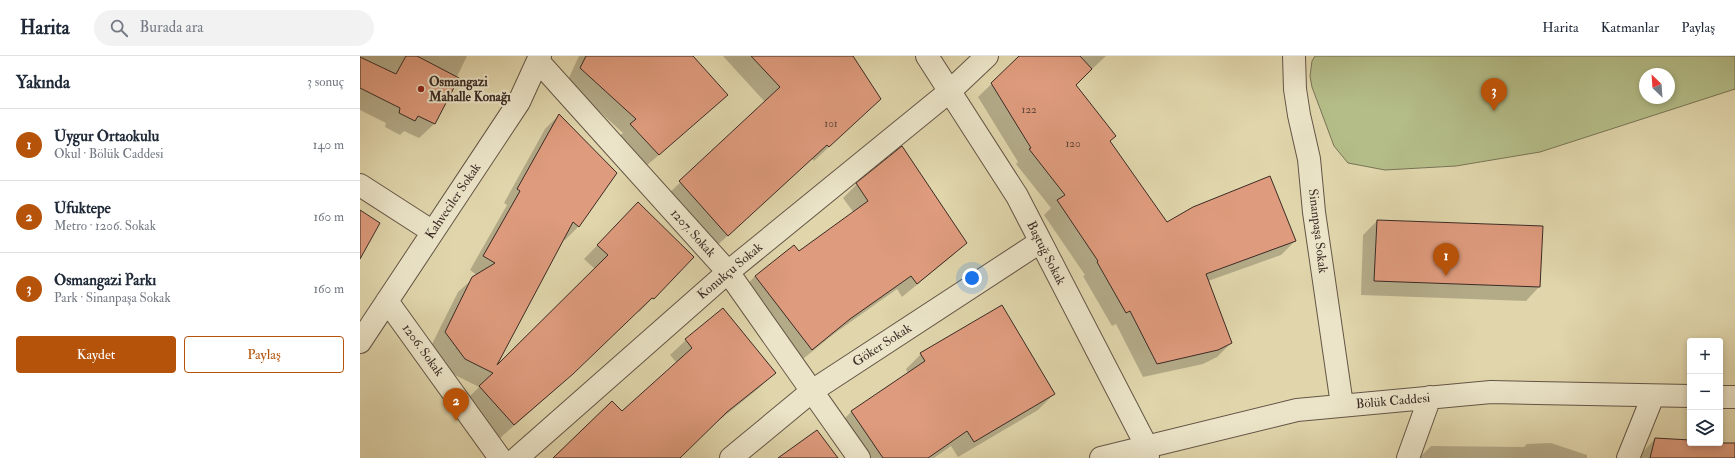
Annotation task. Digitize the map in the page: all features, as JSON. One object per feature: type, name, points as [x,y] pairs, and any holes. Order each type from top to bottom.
[{"type":"street","name":"Baştuğ Sokak","points":[[927,56],[1016,196],[1147,452]]},
{"type":"street","name":"Konukçu Sokak","points":[[517,458],[728,272],[950,91],[988,56]]},
{"type":"street","name":"Sinanpaşa Sokak","points":[[1294,56],[1295,89],[1309,159],[1314,212],[1342,405]]},
{"type":"street","name":"Kahveciler Sokak","points":[[360,342],[519,102],[539,58]]},
{"type":"street","name":"1207. Sokak","points":[[539,58],[728,272],[859,458]]},
{"type":"street","points":[[360,185],[433,232]]},
{"type":"street","name":"Göker Sokak","points":[[731,458],[812,391],[1040,242]]},
{"type":"street","name":"1206. Sokak","points":[[387,301],[500,458]]},
{"type":"street","name":"Bölük Caddesi","points":[[1101,458],[1147,452],[1297,410],[1342,405],[1491,392],[1687,396]]},
{"type":"street","points":[[1628,458],[1653,396]]},
{"type":"street","points":[[1408,458],[1430,397]]},
{"type":"street","points":[[1723,397],[1735,397]]},
{"type":"green space","points":[[1315,56],[1735,56],[1735,89],[1540,152],[1456,166],[1385,170],[1348,163],[1334,146],[1312,87],[1310,76],[1312,61]]},
{"type":"building","name":"Osmangazi Mahalle Konağı","points":[[406,56],[417,56],[459,78],[435,124],[418,116],[415,121],[399,113],[400,108],[360,88],[360,57],[396,74]]},
{"type":"building","points":[[586,56],[693,56],[728,95],[659,155],[630,124],[636,119],[580,68]]},
{"type":"building","points":[[751,56],[853,56],[881,99],[829,147],[827,145],[728,236],[679,181],[780,87]]},
{"type":"building","points":[[1019,56],[1080,56],[1092,69],[1076,85],[1116,136],[1110,141],[1167,222],[1193,207],[1270,176],[1296,241],[1206,274],[1232,343],[1218,350],[1157,364],[1130,311],[1126,313],[1097,262],[1098,261],[1057,200],[1065,195],[1029,149],[1031,148],[991,83]]},
{"type":"building","points":[[559,114],[617,173],[579,227],[573,222],[497,365],[608,255],[597,245],[638,202],[694,257],[654,299],[652,298],[573,374],[514,425],[479,386],[493,373],[465,359],[445,332],[472,277],[495,263],[483,256],[520,191],[517,189]]},
{"type":"building","points":[[902,146],[967,243],[917,284],[911,276],[850,319],[812,350],[755,276],[794,245],[799,251],[868,201],[856,183]]},
{"type":"building","points":[[360,210],[380,223],[360,259]]},
{"type":"building","points":[[1377,220],[1543,226],[1540,287],[1374,281]]},
{"type":"building","points":[[1002,305],[1055,394],[974,442],[967,431],[928,458],[883,458],[851,411],[925,361],[920,353]]},
{"type":"building","points":[[723,308],[776,373],[727,412],[680,458],[553,458],[612,401],[622,411],[692,348],[685,339]]},
{"type":"building","points":[[817,430],[838,458],[778,458]]},
{"type":"building","points":[[1655,438],[1687,440],[1687,446],[1723,446],[1723,443],[1735,443],[1735,458],[1650,458]]},
{"type":"place","name":"Osmangazi Mahalle Konağı","points":[[421,89]]},
{"type":"place","name":"Osmangazi Parkı","points":[[1494,111]]},
{"type":"place","name":"Uygur Ortaokulu","points":[[1446,276]]},
{"type":"place","name":"Ufuktepe","points":[[456,421]]}]
